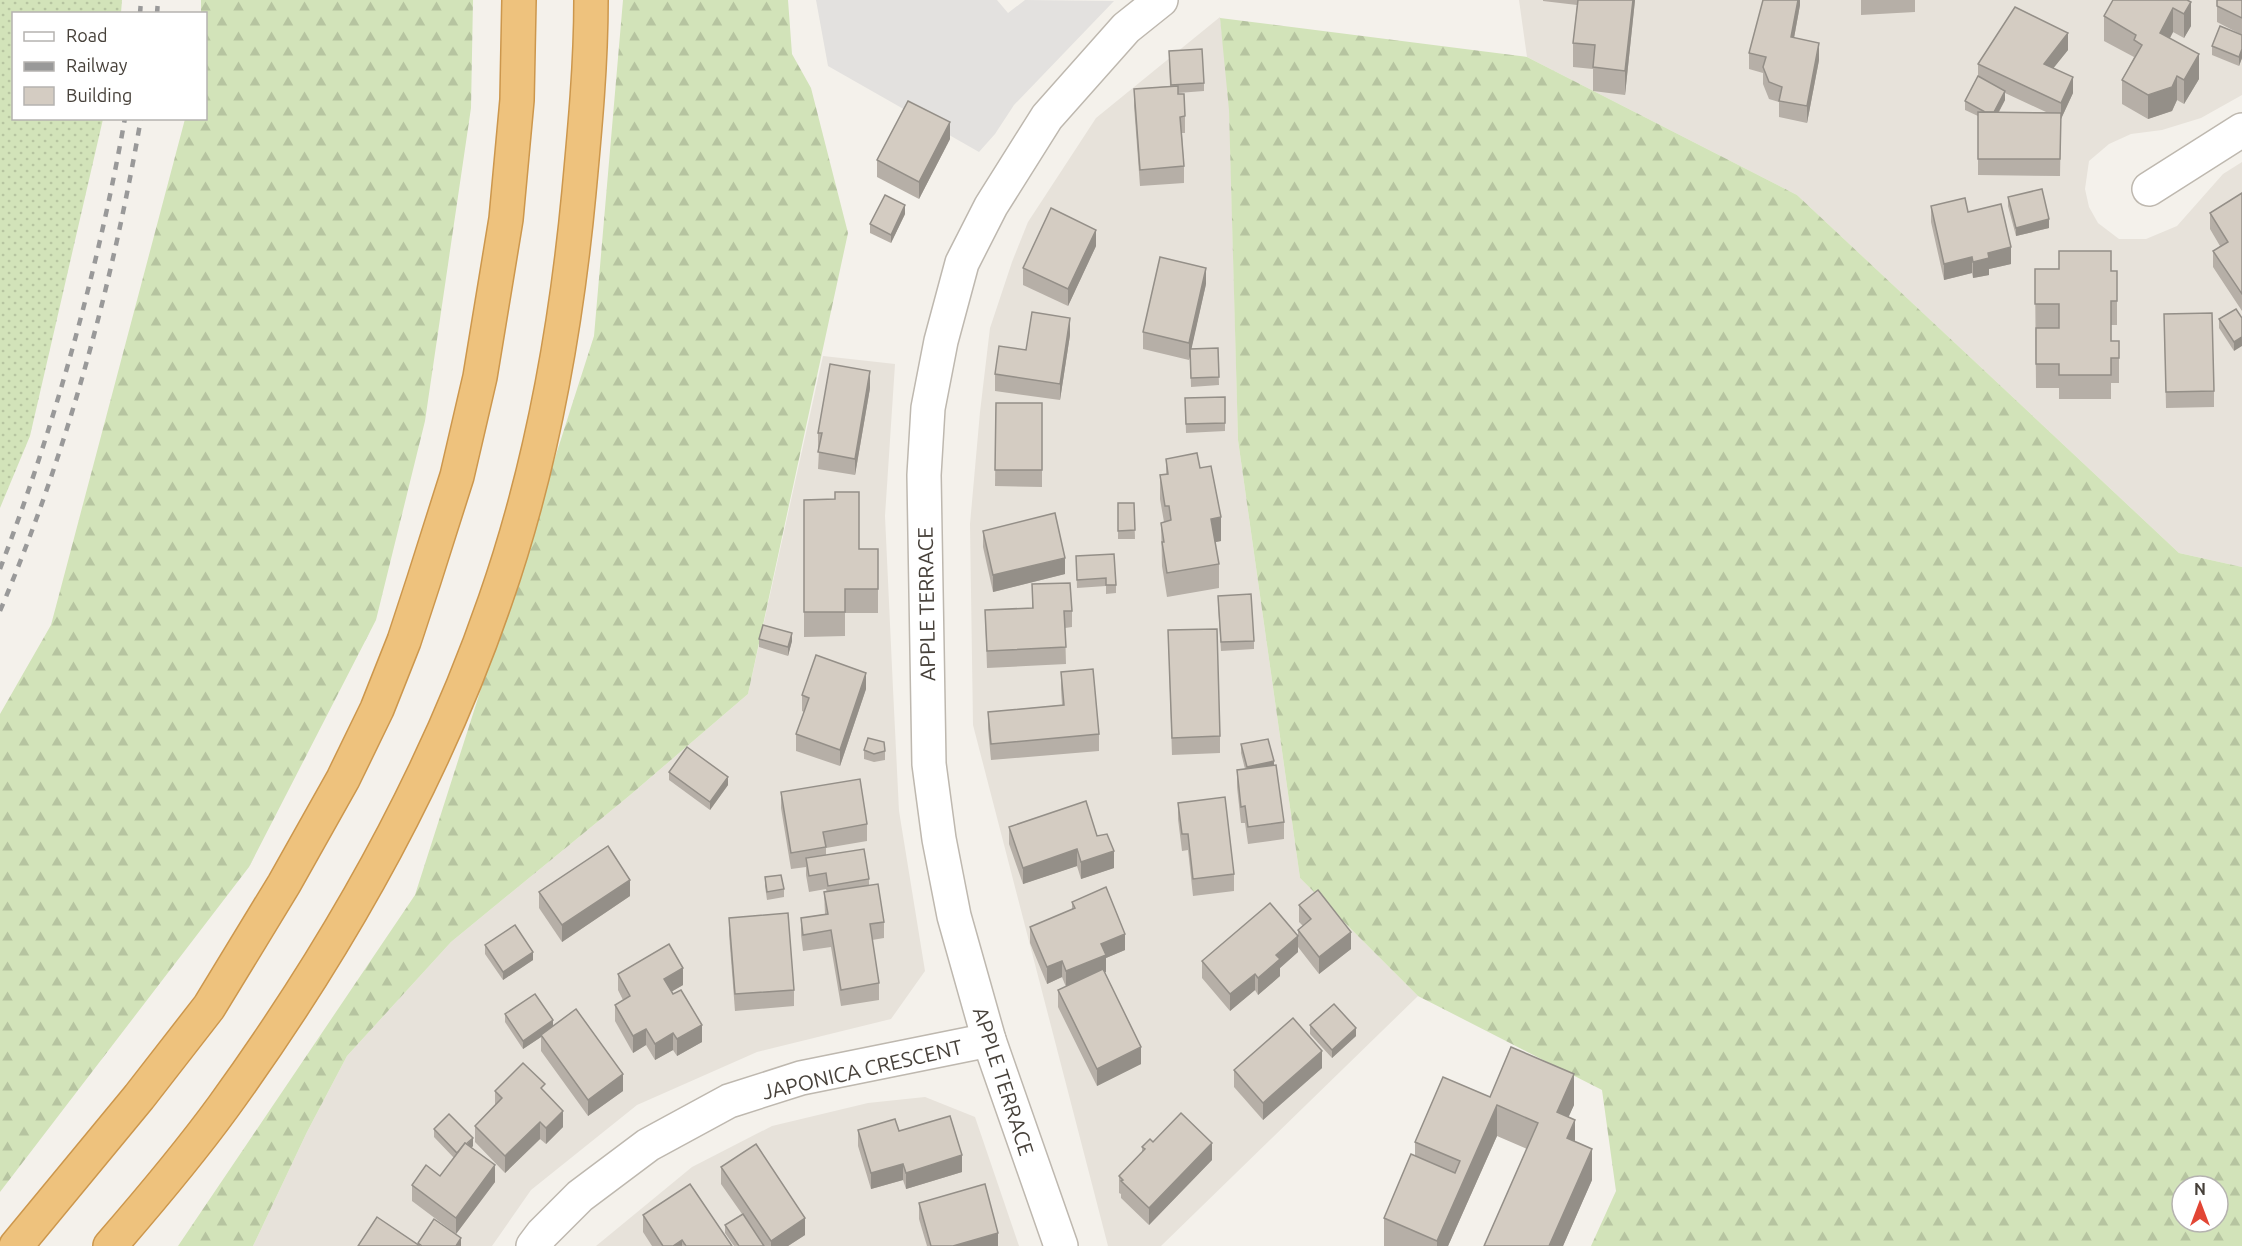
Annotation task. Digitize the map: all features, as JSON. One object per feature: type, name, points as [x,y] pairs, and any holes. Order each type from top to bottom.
[{"type":"highway","points":[[16,1246],[139,1097],[209,1007],[284,884],[343,779],[377,709],[404,640],[450,497],[480,377],[506,219],[517,100],[519,0]]},
{"type":"highway","points":[[110,1246],[221,1110],[279,1028],[382,858],[428,769],[463,687],[496,599],[528,493],[546,416],[575,229],[591,58],[591,0]]},
{"type":"street","name":"APPLE TERRACE","points":[[1061,1246],[989,1040],[954,916],[939,839],[928,764],[924,475],[928,408],[941,340],[962,263],[991,206],[1047,117],[1119,36],[1154,5]]},
{"type":"street","points":[[2150,189],[2242,130]]},
{"type":"street","name":"JAPONICA CRESCENT","points":[[534,1246],[542,1234],[580,1196],[648,1145],[729,1101],[801,1078],[989,1040]]},
{"type":"shaded area","points":[[816,0],[997,0],[1008,13],[1025,0],[1114,1],[1014,105],[995,134],[979,152],[828,66]]},
{"type":"shaded area","points":[[1519,0],[2242,0],[2242,95],[2201,118],[2162,130],[2131,134],[2109,144],[2089,161],[2085,189],[2089,207],[2098,223],[2119,239],[2146,239],[2177,226],[2223,174],[2242,162],[2242,567],[2179,553],[1797,195],[1527,57]]},
{"type":"shaded area","points":[[1220,17],[1229,95],[1238,440],[1300,878],[1418,996],[1161,1246],[1108,1246],[973,725],[970,524],[980,412],[990,328],[1028,222],[1096,118]]},
{"type":"shaded area","points":[[823,356],[895,364],[885,516],[899,811],[925,971],[891,1019],[757,1052],[637,1105],[531,1190],[492,1246],[253,1246],[307,1132],[347,1056],[451,942],[629,796],[748,694]]},
{"type":"shaded area","points":[[925,1097],[975,1117],[1019,1246],[596,1246],[692,1167],[772,1126],[868,1103]]},
{"type":"green space","points":[[0,0],[122,0],[121,12],[12,12],[12,120],[103,120],[30,436],[0,508]]},
{"type":"green space","points":[[201,0],[473,0],[471,108],[425,421],[376,620],[249,867],[0,1192],[0,714],[51,625],[185,120],[207,120],[207,12],[201,12]]},
{"type":"green space","points":[[623,0],[788,0],[792,54],[811,88],[848,233],[748,694],[629,796],[451,942],[347,1056],[307,1132],[253,1246],[178,1246],[415,895],[594,336]]},
{"type":"green space","points":[[1220,18],[1527,57],[1797,195],[2179,553],[2242,567],[2242,1246],[1591,1246],[1616,1191],[1602,1090],[1418,996],[1300,878],[1238,440],[1229,110]]},
{"type":"building","points":[[1578,0],[1633,0],[1625,71],[1593,67],[1595,45],[1573,43]]},
{"type":"building","points":[[1763,0],[1798,0],[1791,37],[1819,43],[1807,106],[1779,101],[1782,87],[1769,82],[1763,67],[1766,57],[1749,53]]},
{"type":"building","points":[[2113,0],[2187,0],[2191,2],[2184,14],[2173,8],[2160,33],[2199,54],[2184,80],[2177,76],[2172,87],[2148,95],[2122,80],[2142,45],[2134,40],[2136,35],[2104,16]]},
{"type":"building","points":[[2217,0],[2242,0],[2242,18],[2217,6]]},
{"type":"building","points":[[2015,7],[2068,33],[2044,64],[2073,77],[2061,103],[1978,64]]},
{"type":"building","points":[[2220,26],[2242,35],[2242,49],[2239,57],[2212,46]]},
{"type":"building","points":[[1202,49],[1204,83],[1171,85],[1169,51]]},
{"type":"building","points":[[1978,76],[2005,91],[1994,112],[1985,112],[1965,101]]},
{"type":"building","points":[[1178,86],[1178,94],[1184,94],[1185,116],[1180,117],[1184,166],[1140,170],[1134,89]]},
{"type":"building","points":[[908,101],[950,122],[919,182],[877,160]]},
{"type":"building","points":[[1978,112],[2061,113],[2060,159],[1978,159]]},
{"type":"building","points":[[2042,189],[2049,219],[2016,228],[2008,197]]},
{"type":"building","points":[[2242,193],[2242,294],[2213,251],[2228,242],[2210,213]]},
{"type":"building","points":[[885,195],[905,205],[891,235],[870,224]]},
{"type":"building","points":[[1965,198],[1968,212],[2001,204],[2011,247],[1988,253],[1989,258],[1973,262],[1972,257],[1944,264],[1931,206]]},
{"type":"building","points":[[1051,208],[1096,230],[1068,289],[1023,268]]},
{"type":"building","points":[[2059,251],[2111,251],[2111,271],[2117,271],[2117,301],[2111,301],[2111,341],[2119,341],[2119,358],[2111,358],[2111,375],[2059,375],[2059,364],[2036,364],[2036,328],[2059,328],[2059,304],[2035,304],[2035,269],[2059,269]]},
{"type":"building","points":[[1160,257],[1206,268],[1189,343],[1143,332]]},
{"type":"building","points":[[2236,309],[2242,318],[2242,337],[2234,342],[2219,319]]},
{"type":"building","points":[[1032,312],[1070,318],[1060,384],[995,374],[999,346],[1026,350]]},
{"type":"building","points":[[2212,313],[2214,391],[2166,392],[2164,314]]},
{"type":"building","points":[[1218,348],[1219,377],[1191,378],[1190,349]]},
{"type":"building","points":[[830,364],[870,371],[855,459],[818,452],[822,433],[818,433]]},
{"type":"building","points":[[1225,397],[1225,423],[1186,424],[1185,398]]},
{"type":"building","points":[[996,403],[1042,403],[1042,470],[995,470]]},
{"type":"building","points":[[1197,453],[1200,468],[1211,466],[1221,517],[1211,519],[1219,564],[1167,573],[1161,523],[1171,520],[1169,506],[1165,506],[1160,475],[1168,474],[1166,459]]},
{"type":"building","points":[[835,492],[859,492],[859,549],[878,549],[878,589],[845,589],[845,612],[804,612],[804,500],[835,499]]},
{"type":"building","points":[[1118,503],[1134,503],[1135,530],[1118,531]]},
{"type":"building","points":[[1055,513],[1065,558],[993,575],[983,531]]},
{"type":"building","points":[[1114,554],[1116,585],[1106,585],[1106,578],[1077,580],[1076,556]]},
{"type":"building","points":[[1070,583],[1072,611],[1064,611],[1066,647],[987,651],[985,610],[1033,608],[1032,584]]},
{"type":"building","points":[[1251,594],[1254,641],[1221,642],[1218,596]]},
{"type":"building","points":[[763,625],[792,633],[788,647],[759,639]]},
{"type":"building","points":[[1217,629],[1220,736],[1172,738],[1168,630]]},
{"type":"building","points":[[816,655],[866,673],[840,750],[796,734],[809,698],[802,695]]},
{"type":"building","points":[[1093,669],[1099,734],[991,744],[988,712],[1064,705],[1061,672]]},
{"type":"building","points":[[868,738],[884,742],[885,751],[874,754],[864,750]]},
{"type":"building","points":[[1268,739],[1274,761],[1247,767],[1241,744]]},
{"type":"building","points":[[687,747],[728,777],[710,802],[669,772]]},
{"type":"building","points":[[1276,765],[1284,822],[1248,827],[1245,806],[1241,807],[1237,770]]},
{"type":"building","points":[[860,779],[867,824],[823,832],[826,847],[791,853],[781,792]]},
{"type":"building","points":[[1225,797],[1234,874],[1193,879],[1188,834],[1182,834],[1178,803]]},
{"type":"building","points":[[1086,801],[1097,836],[1107,834],[1114,851],[1081,862],[1077,849],[1023,868],[1009,827]]},
{"type":"building","points":[[608,846],[630,880],[562,925],[539,892]]},
{"type":"building","points":[[864,849],[869,879],[828,886],[826,873],[809,876],[806,858]]},
{"type":"building","points":[[781,875],[784,889],[767,892],[765,877]]},
{"type":"building","points":[[878,884],[884,922],[870,924],[879,983],[841,990],[831,930],[803,935],[801,918],[828,914],[824,892]]},
{"type":"building","points":[[1106,887],[1125,934],[1101,944],[1106,955],[1066,971],[1062,961],[1047,967],[1030,927],[1075,908],[1072,902]]},
{"type":"building","points":[[1318,890],[1351,932],[1319,957],[1298,930],[1311,919],[1299,905]]},
{"type":"building","points":[[1270,903],[1298,936],[1276,955],[1280,959],[1258,978],[1255,974],[1230,994],[1202,961]]},
{"type":"building","points":[[788,913],[794,990],[735,994],[729,918]]},
{"type":"building","points":[[515,925],[533,952],[503,972],[485,945]]},
{"type":"building","points":[[669,944],[683,968],[664,979],[673,994],[681,990],[702,1025],[677,1039],[673,1033],[655,1044],[646,1029],[633,1036],[615,1005],[630,996],[618,974]]},
{"type":"building","points":[[1103,969],[1141,1047],[1097,1069],[1058,990]]},
{"type":"building","points":[[535,994],[553,1020],[523,1041],[505,1014]]},
{"type":"building","points":[[1334,1004],[1356,1028],[1332,1050],[1310,1025]]},
{"type":"building","points":[[576,1009],[623,1074],[588,1100],[541,1035]]},
{"type":"building","points":[[1293,1018],[1322,1051],[1263,1103],[1234,1070]]},
{"type":"building","points":[[1511,1047],[1574,1074],[1557,1112],[1575,1120],[1567,1138],[1592,1149],[1549,1246],[1484,1246],[1538,1123],[1497,1105],[1437,1241],[1384,1218],[1411,1154],[1455,1173],[1460,1161],[1415,1142],[1443,1077],[1490,1097]]},
{"type":"building","points":[[523,1063],[545,1084],[541,1088],[563,1111],[546,1128],[540,1122],[505,1156],[475,1126],[502,1098],[495,1091]]},
{"type":"building","points":[[1181,1113],[1212,1143],[1149,1208],[1121,1181],[1123,1180],[1119,1176],[1145,1149],[1142,1147],[1150,1139],[1153,1142]]},
{"type":"building","points":[[449,1114],[473,1138],[465,1143],[457,1153],[434,1129]]},
{"type":"building","points":[[950,1116],[962,1155],[906,1173],[903,1164],[871,1173],[858,1130],[895,1119],[899,1131]]},
{"type":"building","points":[[465,1143],[495,1165],[456,1218],[412,1185],[426,1165],[440,1176]]},
{"type":"building","points":[[756,1144],[805,1218],[771,1241],[721,1167]]},
{"type":"building","points":[[690,1184],[732,1246],[686,1246],[682,1240],[673,1246],[663,1246],[643,1215]]},
{"type":"building","points":[[985,1184],[998,1233],[953,1246],[931,1246],[919,1203]]},
{"type":"building","points":[[743,1214],[764,1246],[739,1246],[725,1225]]},
{"type":"building","points":[[377,1217],[420,1246],[358,1246]]},
{"type":"building","points":[[434,1219],[461,1238],[456,1246],[422,1246],[418,1243]]},
{"type":"railway","points":[[140,12],[141,0]]},
{"type":"railway","points":[[157,12],[158,0]]},
{"type":"railway","points":[[0,569],[39,459],[73,346],[102,232],[125,120]]},
{"type":"railway","points":[[0,611],[46,491],[85,369],[116,244],[141,120]]}]
